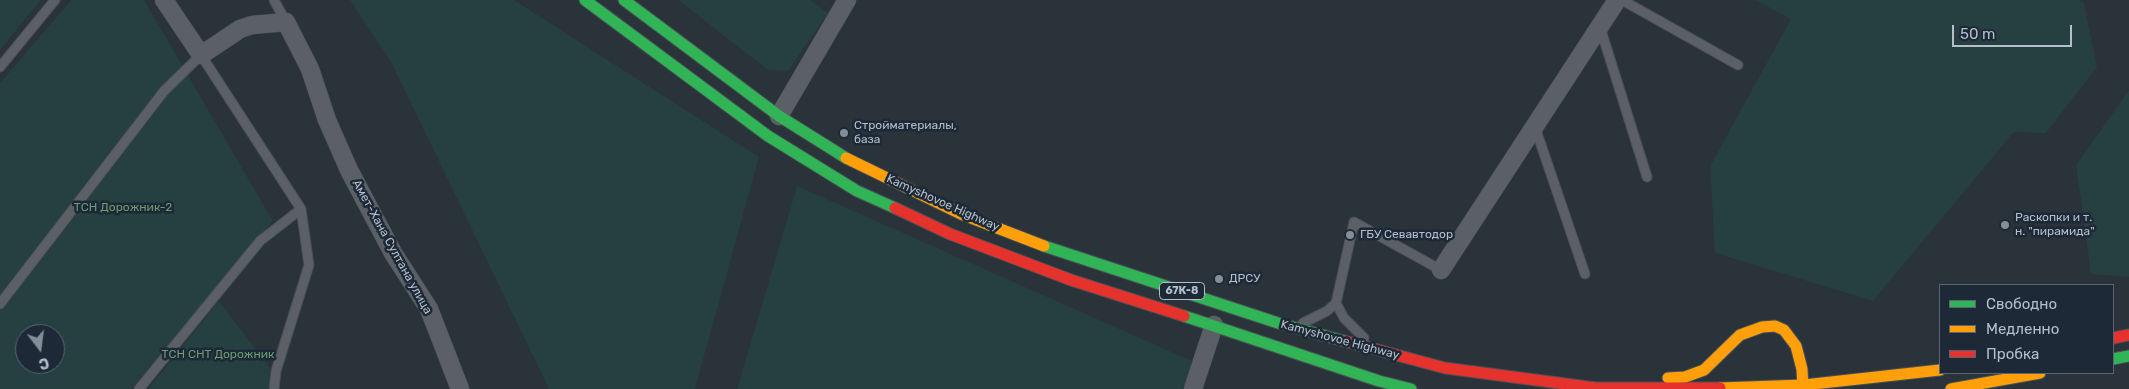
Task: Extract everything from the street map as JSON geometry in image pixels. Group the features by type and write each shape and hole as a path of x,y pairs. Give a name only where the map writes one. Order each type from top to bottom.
{"main road":[{"name":"Kamyshovoe Highway","path":"585,0 768,136 857,191 950,234 1071,280 1214,325 1316,361 1411,389"},
{"name":"Kamyshovoe Highway","path":"624,0 779,116 839,156 961,214 1063,253 1294,327 1445,368 1596,388 1804,387 1939,370"},
{"path":"1596,388 1612,381 1694,375 1712,363 1740,335 1762,327 1775,326 1784,330 1794,342 1802,369 1804,387"},
{"path":"2114,338 2129,335"},
{"path":"2114,359 2129,356"},
{"path":"1951,389 2034,374"}],"street":[{"path":"164,0 200,55 240,30 252,25 286,22"},
{"path":"779,116 847,0"},
{"path":"1441,270 1617,0"},
{"name":"Амет-Хана Султана улица","path":"286,22 310,69 327,120 349,170 393,254 428,309 460,389"},
{"path":"1193,389 1214,325"}],"lane":[{"path":"0,67 55,0"},
{"path":"274,0 286,22"},
{"path":"1622,0 1738,65"},
{"path":"1600,26 1647,177"},
{"path":"0,304 164,91 200,55 301,209 309,265 276,371 274,389"},
{"path":"1535,127 1585,274"},
{"path":"138,389 260,242 301,209"},
{"path":"1294,327 1327,311 1336,303 1354,222 1441,270"},
{"path":"1336,303 1344,318 1377,350"}],"green space":[{"path":"0,0 41,0 0,50"},
{"name":"ТСН Дорожник-2","path":"71,0 144,0 273,221 131,389 0,389 0,83"},
{"path":"350,0 514,0 759,157 695,389 549,389 391,62"},
{"path":"678,0 810,0 828,13 788,71 768,70"},
{"path":"1755,0 2080,0 2084,3 2097,67 2046,133 2014,132 1873,301 1715,253 1710,166 1791,19"},
{"path":"2129,90 2129,277 2091,274 2076,165"},
{"path":"797,186 1192,361 1183,389 737,389"},
{"name":"ТСН СНТ Дорожник","path":"219,301 270,368 269,389 148,389"}],"traffic: fast":[{"path":"585,0 768,136 857,191 895,208"},
{"path":"624,0 779,116 846,158"},
{"path":"1044,246 1278,323 1344,341"},
{"path":"1184,316 1379,381 1411,389"},
{"path":"2114,359 2129,356"}],"traffic: slow":[{"path":"846,158 961,214 1044,246"},
{"path":"1668,378 1685,377 1704,370 1740,335 1762,327 1775,326 1784,330 1796,346 1802,369 1803,389"},
{"path":"1720,388 1804,385 1939,370"},
{"path":"1951,389 2034,374"}],"traffic: jam":[{"path":"895,208 950,234 1071,280 1184,316"},
{"path":"2114,338 2129,335"},
{"path":"1344,341 1445,368 1596,388 1720,388"}],"place":[{"name":"Стройматериалы, база","path":"844,133"},
{"name":"Раскопки и т. н. \"пирамида\"","path":"2005,225"},
{"name":"ГБУ Севавтодор","path":"1350,235"},
{"name":"ДРСУ","path":"1219,279"}]}
